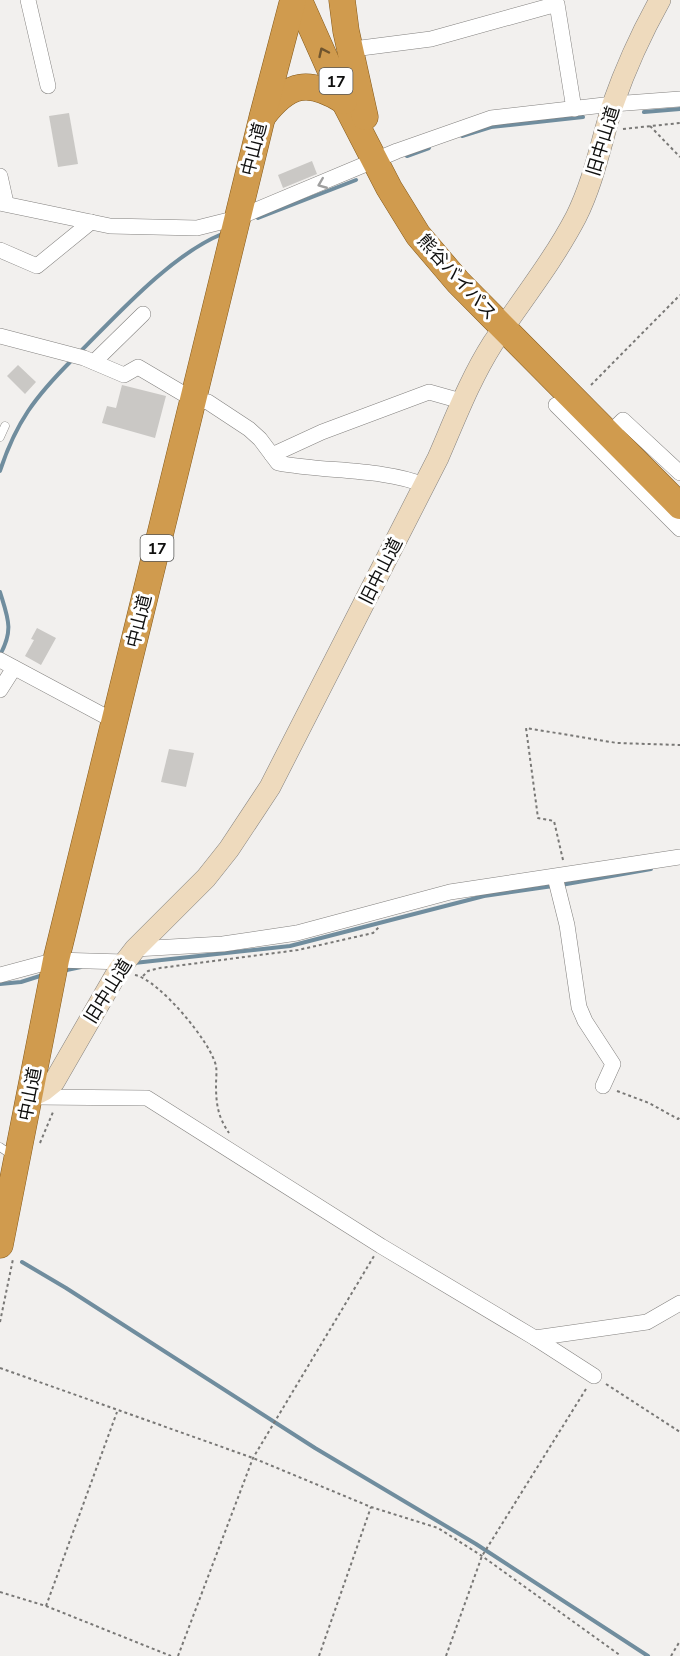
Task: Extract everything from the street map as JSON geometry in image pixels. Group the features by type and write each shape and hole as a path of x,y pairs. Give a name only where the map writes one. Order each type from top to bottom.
{"highway":[{"name":"中山道","path":"0,1245 9,1153 30,1097 56,960 237,218 293,0"},
{"name":"熊谷バイパス","path":"299,0 393,196 418,235 458,282 608,435 652,490 680,506"},
{"path":"342,0 349,47 376,161"},
{"path":"262,118 285,93 305,86 322,88 345,100"}],"main road":[{"name":"旧中山道","path":"30,1097 54,1082 126,961 206,878 229,849 270,787 424,485 461,401 493,343 575,218 597,165 613,104 631,53 660,0"}],"street":[{"path":"28,0 48,87"},
{"path":"349,47 361,48 431,39 557,4 574,109"},
{"path":"0,176 3,203 110,226 198,228 237,218 397,151 491,118 680,99"},
{"path":"0,250 37,266 91,222"},
{"path":"89,360 143,314"},
{"path":"0,336 89,360 124,375 138,367 194,400 208,402 249,429 278,463 399,478 424,485"},
{"path":"272,455 322,432 429,392 461,401"},
{"path":"556,405 652,490 680,529"},
{"path":"608,435 623,420 680,473"},
{"path":"0,690 7,664 114,721"},
{"path":"0,975 56,960 126,961 297,933 450,892 680,857"},
{"path":"560,876 579,1007 585,1021 613,1064 603,1086"},
{"path":"30,1097 147,1098 381,1246 594,1376"},
{"path":"535,1338 648,1322 680,1303"}],"lane":[{"path":"0,437 4,426"}],"path":[{"path":"605,131 680,123"},
{"path":"650,126 680,157"},
{"path":"591,385 680,296"},
{"path":"560,876 554,821 538,818 526,728 617,743 680,746"},
{"path":"126,961 160,990 190,1022 210,1049 216,1067 218,1116 230,1134"},
{"path":"603,1086 649,1103 680,1118"},
{"path":"178,1656 253,1458 381,1246"},
{"path":"0,1368 117,1411 165,1425 253,1458 371,1507 438,1528 483,1556 621,1656"},
{"path":"446,1656 488,1546 594,1376 680,1432"},
{"path":"46,1606 117,1411"},
{"path":"320,1656 371,1507"},
{"path":"0,1592 46,1606 171,1656"},
{"path":"671,1656 680,1641"}],"building":[{"path":"69,113 78,164 58,167 49,116"},
{"path":"312,161 317,174 283,188 278,175"},
{"path":"18,365 36,382 25,394 7,376"},
{"path":"122,385 166,396 155,438 102,423 107,406 116,408"},
{"path":"37,628 56,638 41,665 25,656 34,640 31,639"},
{"path":"169,749 194,753 186,787 161,782"}],"waterway":[{"path":"644,112 680,109"},
{"path":"462,136 491,127 583,117"},
{"path":"407,156 429,148"},
{"path":"258,218 356,180"},
{"path":"79,353 165,271 184,256 222,234"},
{"path":"0,471 13,438 28,411 47,386 72,360"},
{"path":"0,592 8,624 7,638 0,655"},
{"path":"561,885 651,869"},
{"path":"134,963 290,946 484,896 553,886"},
{"path":"62,971 81,967"},
{"path":"0,984 21,982 43,975"},
{"path":"22,1262 315,1448 476,1544 648,1656"}]}
